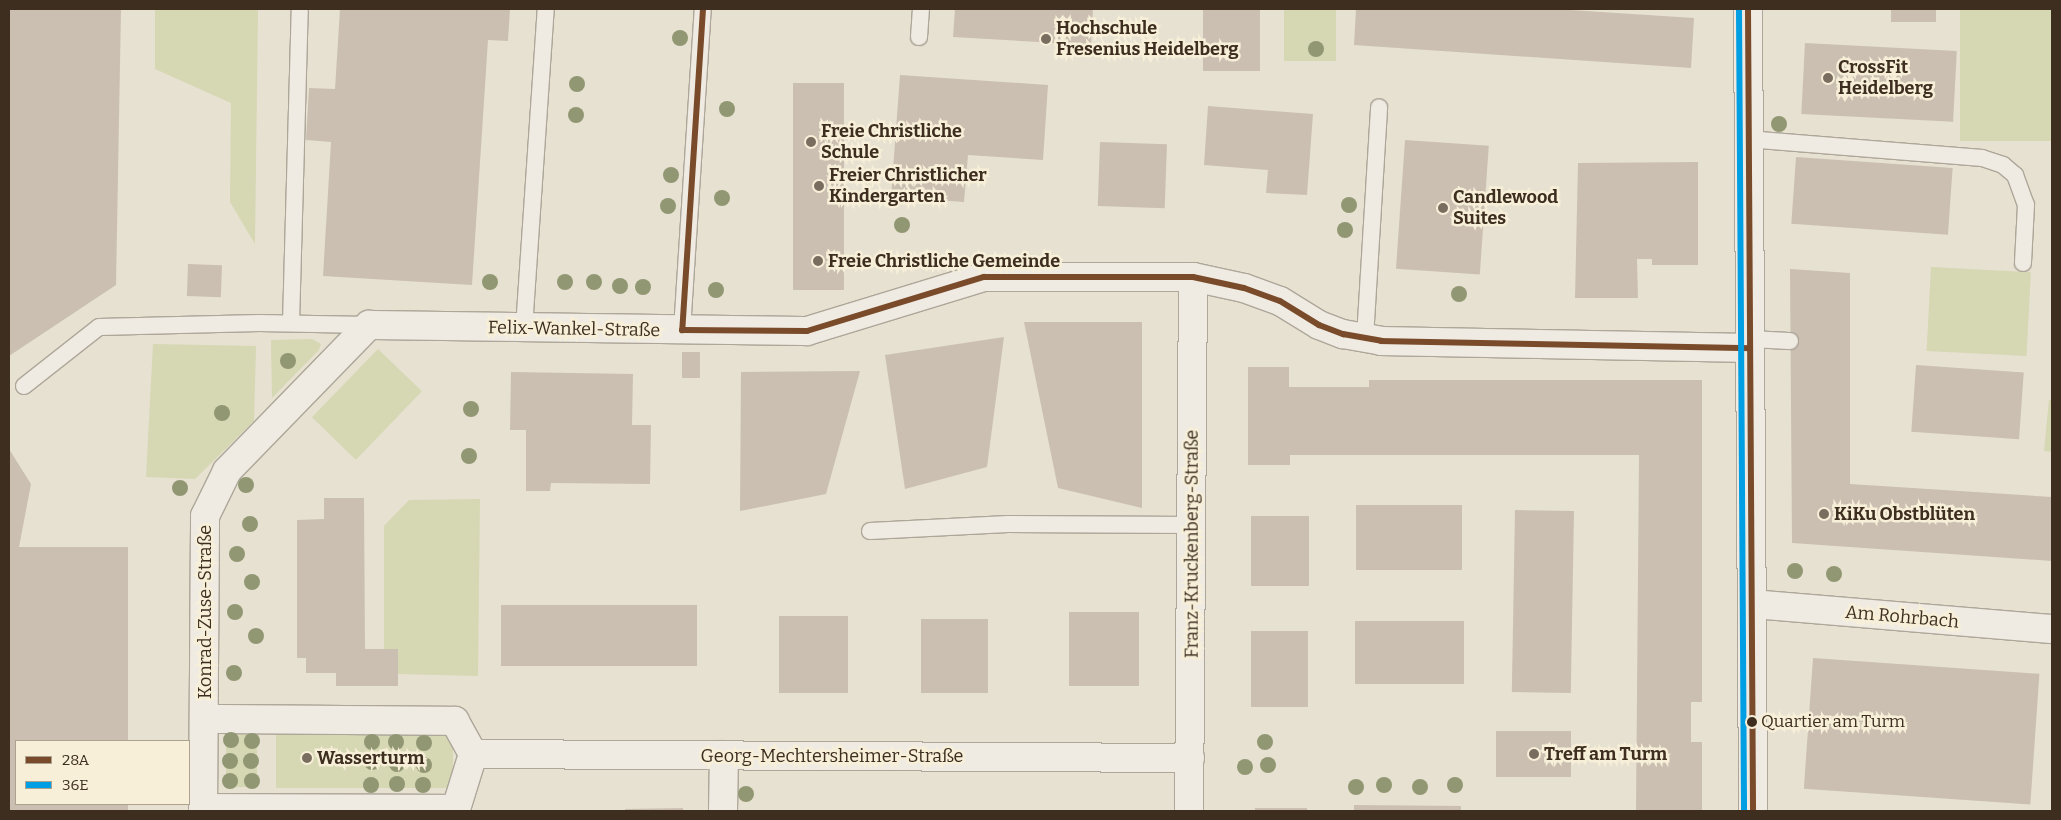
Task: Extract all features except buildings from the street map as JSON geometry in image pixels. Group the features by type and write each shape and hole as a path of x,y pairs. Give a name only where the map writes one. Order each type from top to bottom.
{"street":[{"path":"1748,9 1747,139 1753,604 1753,811"},
{"name":"Felix-Wankel-Straße","path":"369,324 524,328 807,331 984,278 1193,277 1244,288 1280,301 1319,325 1365,338 1750,344"},
{"name":"Franz-Kruckenberg-Straße","path":"1189,811 1193,277"},
{"name":"Konrad-Zuse-Straße","path":"204,810 205,516 228,471 369,324"},
{"name":"Am Rohrbach","path":"1753,604 2052,629"},
{"path":"204,719 456,721 473,754 456,809 204,810"},
{"name":"Georg-Mechtersheimer-Straße","path":"473,754 1190,758"},
{"path":"723,811 724,755"}],"lane":[{"path":"291,323 300,9"},
{"path":"524,328 546,9"},
{"path":"682,330 703,9"},
{"path":"919,37 921,9"},
{"path":"1365,338 1379,107"},
{"path":"1747,139 1982,158 2003,165 2016,175 2026,205 2023,263"},
{"path":"24,386 99,327 291,323 369,324"},
{"path":"1750,344 1790,341"},
{"path":"870,531 1008,524 1192,526"}],"green space":[{"path":"155,9 258,9 255,244 230,202 231,103 155,69"},
{"path":"1284,9 1336,9 1336,61 1284,61"},
{"path":"1960,9 2052,9 2052,141 1960,141"},
{"path":"1931,267 2031,272 2026,356 1927,351"},
{"path":"312,339 321,344 319,350 272,398 271,340"},
{"path":"153,344 256,346 254,421 195,479 146,477"},
{"path":"378,349 422,391 356,460 312,417"},
{"path":"2049,400 2052,400 2052,452 2044,451"},
{"path":"480,499 478,676 398,674 384,649 384,526 409,500"},
{"path":"276,733 453,733 453,788 276,788"},
{"path":"226,734 257,734 257,787 226,787"}],"transit line":[{"name":"28A","path":"703,9 682,330 807,331 984,277 1193,277 1244,288 1280,301 1319,325 1343,334 1381,341 1750,348"},
{"name":"36E","path":"1739,9 1744,811"},
{"name":"28A","path":"1748,9 1753,811"}],"place":[{"name":"Hochschule Fresenius Heidelberg","path":"1046,39"},
{"name":"CrossFit Heidelberg","path":"1828,78"},
{"name":"Freie Christliche Schule","path":"811,142"},
{"name":"Freier Christlicher Kindergarten","path":"819,186"},
{"name":"Candlewood Suites","path":"1443,208"},
{"name":"Freie Christliche Gemeinde","path":"818,261"},
{"name":"KiKu Obstblüten","path":"1824,514"},
{"name":"Quartier am Turm","path":"1752,722"},
{"name":"Treff am Turm","path":"1534,754"},
{"name":"Wasserturm","path":"307,758"}]}
